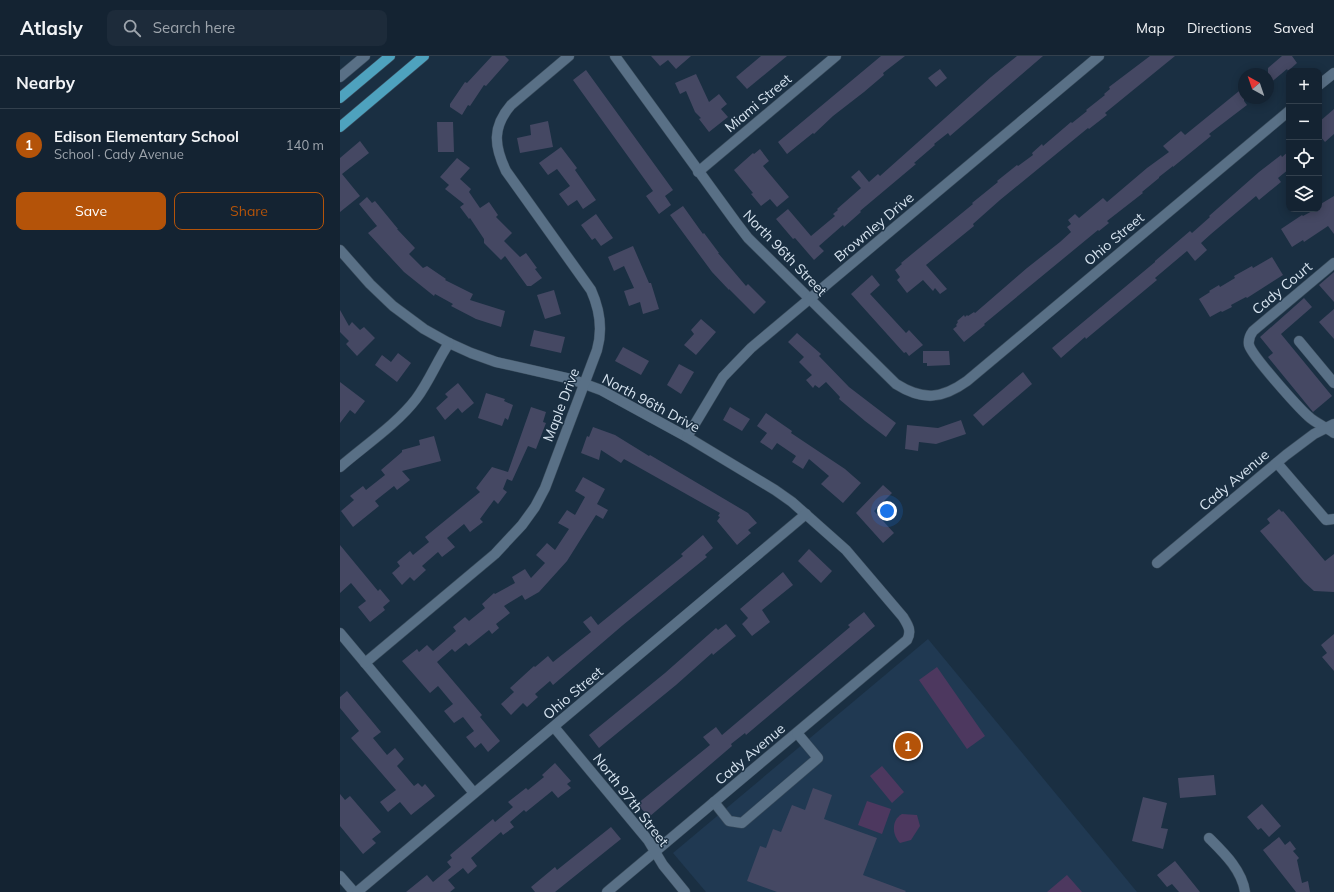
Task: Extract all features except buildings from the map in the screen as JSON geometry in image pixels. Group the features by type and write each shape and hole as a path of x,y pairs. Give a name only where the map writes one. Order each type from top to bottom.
{"main road":[{"path":"340,98 390,56"},
{"path":"340,127 424,56"}],"street":[{"path":"340,77 366,56"},
{"name":"Maple Drive","path":"365,663 495,554 522,525 535,507 545,488 599,343 601,328 599,310 591,290 506,171 499,156 496,142 497,129 511,105 569,56"},
{"name":"North 96th Street","path":"615,56 698,172 748,238 896,384 907,391 922,396 936,396 950,392 957,388"},
{"name":"Miami Street","path":"698,172 836,56"},
{"name":"Brownley Drive","path":"687,437 716,388 731,368 751,348 1099,56"},
{"path":"1322,83 1334,73"},
{"name":"Ohio Street","path":"957,388 1286,114"},
{"name":"North 96th Drive","path":"340,251 392,306 424,329 449,343 496,362 571,379 617,398 687,437 775,490 792,502 846,550 903,617 908,626 910,633 909,637"},
{"name":"Cady Court","path":"1332,428 1308,416 1269,373 1250,348 1248,343 1253,331 1334,263"},
{"path":"1299,341 1334,383"},
{"path":"340,467 410,406 422,390 449,343"},
{"name":"Cady Avenue","path":"1157,564 1277,463 1314,434 1332,428"},
{"path":"1277,463 1326,520 1334,519"},
{"name":"Ohio Street","path":"355,892 554,727 806,514"},
{"path":"340,633 474,793"},
{"name":"Cady Avenue","path":"608,892 909,637"},
{"name":"North 97th Street","path":"554,727 648,840 663,865 685,892"},
{"path":"714,802 730,821 742,823 818,758 797,733"},
{"path":"1209,838 1223,852 1237,870 1243,882 1245,892"},
{"path":"340,876 355,892"}],"shaded area":[{"path":"928,639 1137,892 706,892 673,853"},
{"path":"937,667 985,736 967,749 919,680"},
{"path":"882,766 904,792 892,803 870,776"},
{"path":"867,801 891,809 882,834 858,825"},
{"path":"902,814 917,815 920,826 911,840 900,843 895,836 894,824 898,817"},
{"path":"1067,875 1082,892 1047,892"}],"place":[{"name":"Edison Elementary School","path":"908,746"}]}
